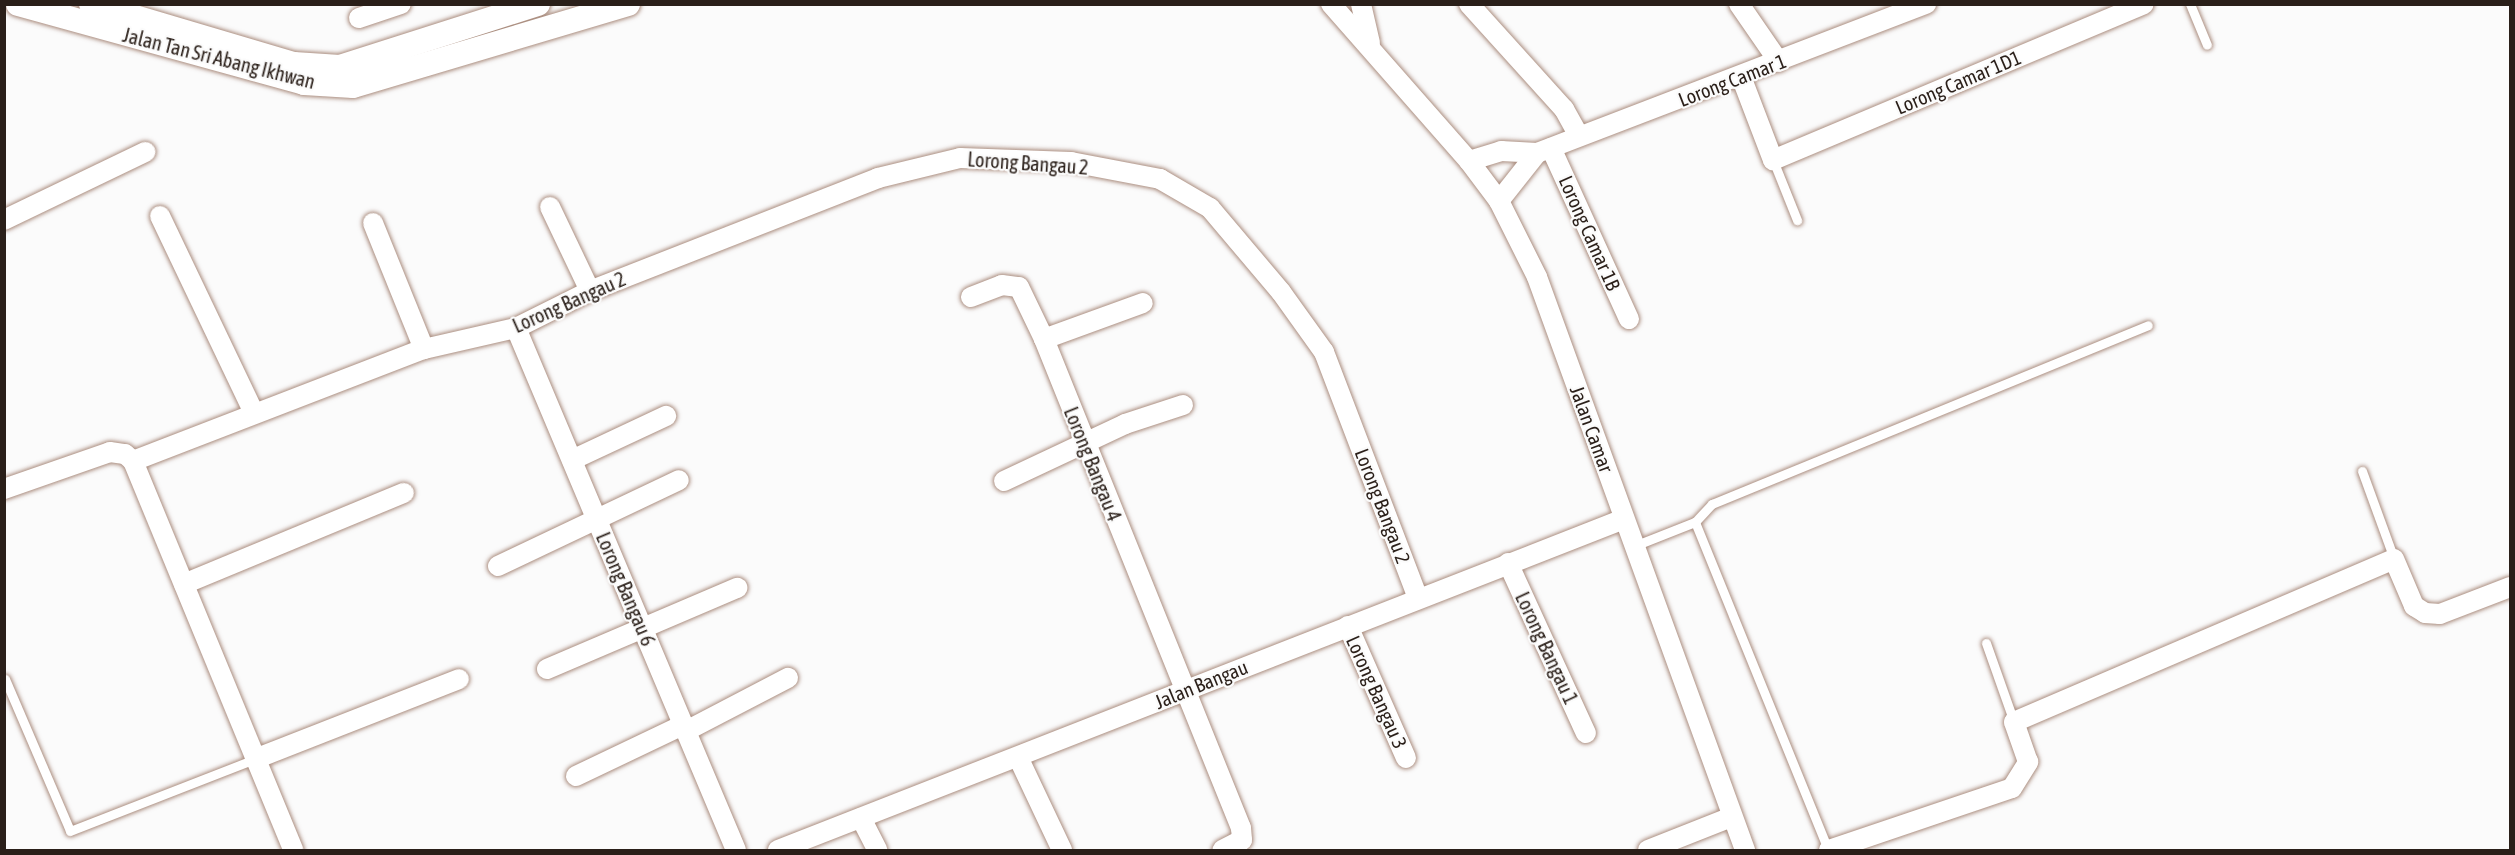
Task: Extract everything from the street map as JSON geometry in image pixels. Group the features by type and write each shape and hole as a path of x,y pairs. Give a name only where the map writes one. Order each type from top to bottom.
{"street":[{"name":"Jalan Tan Sri Abang Ikhwan","path":"18,4 304,83 353,86 628,4"},
{"name":"Jalan Tan Sri Abang Ikhwan","path":"91,4 294,64 340,67 538,4"},
{"path":"359,18 401,4"},
{"name":"Jalan Camar","path":"1331,4 1370,44 1469,161 1499,201 1537,277 1729,818 1745,850"},
{"name":"Jalan Camar","path":"1361,4 1370,44"},
{"path":"1470,4 1564,110 1579,136"},
{"path":"1739,4 1779,62"},
{"name":"Lorong Camar 1","path":"1469,161 1501,151 1544,150 1742,79 1926,4"},
{"name":"Lorong Camar 1D1","path":"1773,160 2144,4"},
{"path":"1742,79 1773,160"},
{"name":"Lorong Camar 1","path":"1499,201 1544,150"},
{"name":"Lorong Camar 1B","path":"1544,150 1629,319"},
{"path":"4,220 145,152"},
{"name":"Lorong Bangau 2","path":"133,461 424,349 516,328 590,291 878,178 960,158 1071,162 1160,179 1210,208 1324,352 1418,598"},
{"path":"550,207 590,291"},
{"path":"160,216 254,413"},
{"path":"374,223 424,349"},
{"name":"Lorong Bangau 4","path":"971,297 1002,285 1019,287 1044,339 1083,444 1241,828 1242,840 1222,850"},
{"path":"1044,339 1143,303"},
{"name":"Lorong Bangau 6","path":"516,328 736,850"},
{"path":"1004,481 1083,444 1183,405"},
{"path":"572,459 666,416"},
{"path":"4,489 110,452 125,454 133,461 293,850"},
{"path":"498,566 679,480"},
{"path":"184,584 404,493"},
{"name":"Jalan Bangau","path":"778,850 1624,519"},
{"path":"1828,850 2012,788 2028,762 2014,722 2394,560 2414,606 2426,613 2440,614 2511,587"},
{"name":"Lorong Bangau 1","path":"1508,563 1586,733"},
{"path":"547,669 737,588"},
{"name":"Lorong Bangau 3","path":"1348,626 1406,758"},
{"path":"576,777 788,678"},
{"path":"255,759 459,680"},
{"path":"1018,757 1062,850"},
{"path":"861,818 877,850"},
{"path":"1648,850 1729,818"}],"lane":[{"path":"2190,4 2206,45"},
{"path":"1773,160 1797,220"},
{"path":"1634,546 1695,522 1712,504 2148,326"},
{"path":"2362,471 2394,560"},
{"path":"1695,522 1828,850"},
{"path":"1986,643 2014,722"},
{"path":"5,679 70,831 255,759"}]}
